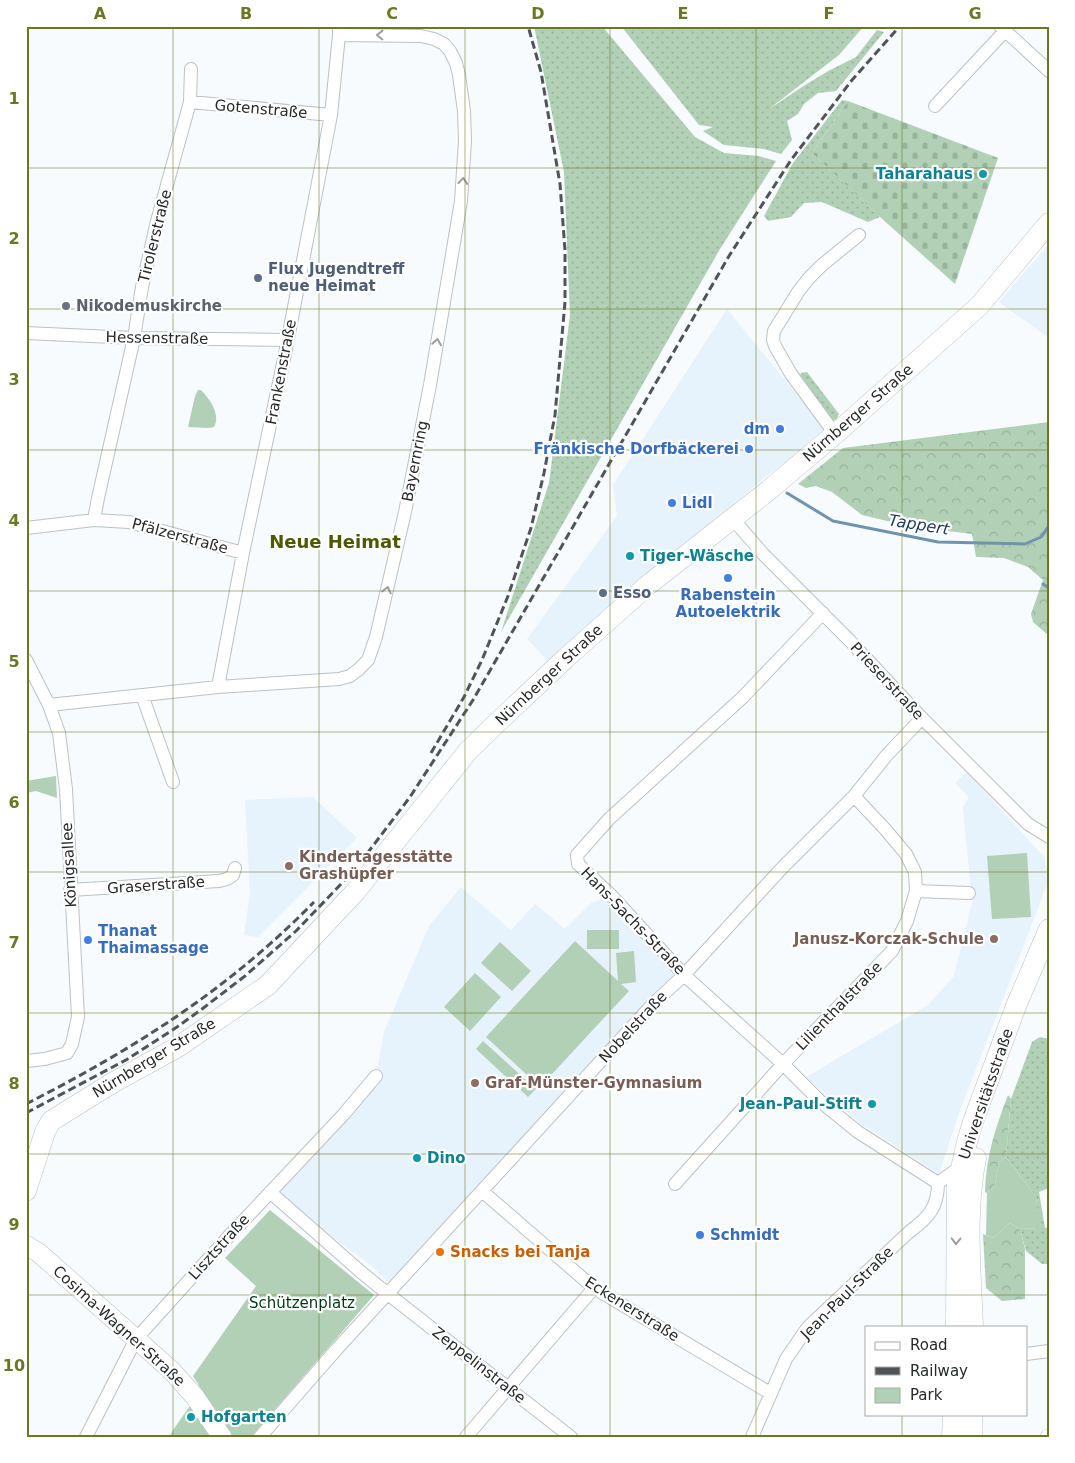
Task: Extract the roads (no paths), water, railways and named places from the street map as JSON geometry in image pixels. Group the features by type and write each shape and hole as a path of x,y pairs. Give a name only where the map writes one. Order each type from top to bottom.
{"main road":[{"name":"Nürnberger Straße","path":"26,1192 45,1132 51,1121 114,1082 178,1047 268,985 356,892 468,751 566,658 648,586 769,490 979,306 1049,222"},
{"name":"Universitätsstraße","path":"956,1326 957,1186 974,1119 1016,1006 1049,929"},
{"name":"Universitätsstraße","path":"972,1326 970,1202 974,1167 986,1121 1049,962"},
{"name":"Cosima-Wagner-Straße","path":"26,1246 39,1254 171,1370 195,1397 222,1437"},
{"path":"952,1437 953,1416"},
{"path":"972,1416 972,1437"}],"street":[{"path":"935,106 1003,29 1049,71"},
{"name":"Frankenstraße","path":"218,687 331,115 339,30"},
{"name":"Bayernring","path":"49,705 218,687 326,681 350,676 368,660 376,637 407,505 430,385 461,201 465,150 464,111 456,63 444,44 421,36 339,30"},
{"name":"Tirolerstraße","path":"94,520 134,338 142,287 190,102 191,69"},
{"name":"Gotenstraße","path":"190,102 331,115"},
{"path":"835,434 791,374 775,346 773,340 774,331 809,278 859,235"},
{"name":"Hessenstraße","path":"26,333 134,338 287,340"},
{"name":"Prieserstraße","path":"732,518 764,554 823,613 922,718 1028,824 1049,837"},
{"name":"Pfälzerstraße","path":"26,528 94,520 129,522 243,553"},
{"name":"Hans-Sachs-Straße","path":"823,613 743,697 609,819 577,855 578,864 610,895 684,975 783,1064 821,1102 858,1132 938,1183"},
{"name":"Königsallee","path":"26,660 49,705 59,733 64,766 78,1017 72,1044 67,1053 45,1059 26,1061"},
{"path":"142,695 172,782"},
{"name":"Nobelstraße","path":"388,1294 653,1004 684,975 788,862 854,796 886,756 922,718"},
{"name":"Lilienthalstraße","path":"675,1184 783,1064 892,951 907,921 916,891 915,872 906,854 886,829 854,796"},
{"name":"Graserstraße","path":"70,890 219,881 233,875 235,868"},
{"path":"916,891 969,893"},
{"name":"Lisztstraße","path":"86,1437 136,1339 343,1115 376,1076"},
{"path":"938,1183 962,1166"},
{"name":"Jean-Paul-Straße","path":"752,1437 786,1358 808,1327 909,1232 925,1220 935,1202 938,1193 938,1183"},
{"name":"Eckenerstraße","path":"482,1191 594,1288 770,1393"},
{"path":"260,1437 388,1294 270,1192"},
{"path":"466,1437 594,1288"},
{"name":"Zeppelinstraße","path":"388,1294 571,1437"},
{"path":"1028,1354 1049,1351"}],"waterway":[{"name":"Tappert","path":"787,493 833,521 938,542 1025,544 1041,537 1049,526"},
{"path":"1043,584 1049,588"}],"railway":[{"path":"431,753 464,697 482,660 508,596 531,528 555,415 565,302 565,250 560,184 541,72 528,26"},
{"path":"26,1113 126,1060 202,1009 245,976 296,931 366,855 410,797 473,700 729,256 791,160 852,80 900,26"},
{"path":"26,1104 105,1061 179,1015 248,963 314,902"}],"place":[{"name":"Taharahaus","path":"983,174"},
{"name":"Flux Jugendtreff neue Heimat","path":"258,278"},
{"name":"Nikodemuskirche","path":"66,306"},
{"name":"dm","path":"780,429"},
{"name":"Fränkische Dorfbäckerei","path":"749,449"},
{"name":"Lidl","path":"672,503"},
{"name":"Tiger-Wäsche","path":"630,556"},
{"name":"Rabenstein Autoelektrik","path":"728,578"},
{"name":"Esso","path":"603,593"},
{"name":"Kindertagesstätte Grashüpfer","path":"289,866"},
{"name":"Janusz-Korczak-Schule","path":"994,939"},
{"name":"Thanat Thaimassage","path":"88,940"},
{"name":"Graf-Münster-Gymnasium","path":"475,1083"},
{"name":"Jean-Paul-Stift","path":"872,1104"},
{"name":"Dino","path":"417,1158"},
{"name":"Schmidt","path":"700,1235"},
{"name":"Snacks bei Tanja","path":"440,1252"},
{"name":"Hofgarten","path":"191,1417"}],"district":[{"name":"Neue Heimat","path":"335,542"}],"park label":[{"name":"Schützenplatz","path":"302,1303"}]}
